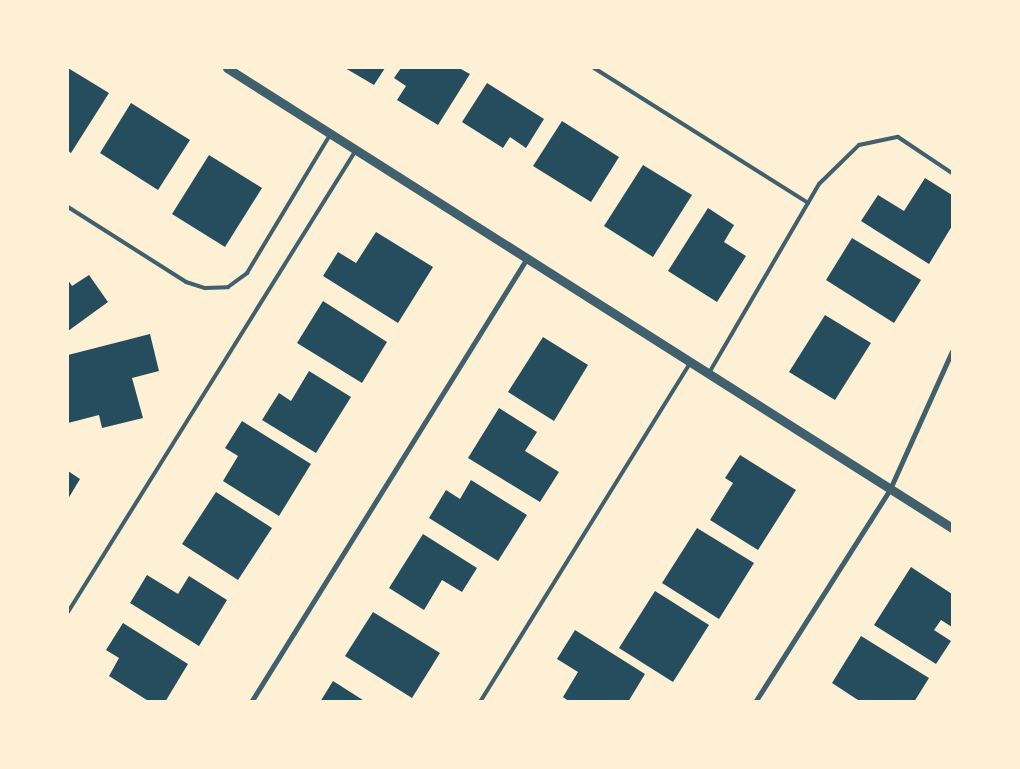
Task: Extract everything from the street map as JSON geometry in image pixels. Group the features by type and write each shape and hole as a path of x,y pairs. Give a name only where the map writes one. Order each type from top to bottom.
{"street":[{"path":"227,68 952,528"},
{"path":"251,702 527,258"},
{"path":"755,702 890,489 952,351"}],"lane":[{"path":"594,68 808,203"},
{"path":"68,207 186,282 205,288 228,287 247,273 331,134"},
{"path":"708,374 819,184 859,145 898,137 952,172"},
{"path":"68,612 356,150"},
{"path":"480,702 691,362"}],"building":[{"path":"68,68 109,93 71,153 68,151"},
{"path":"345,68 385,68 374,85"},
{"path":"401,68 459,68 470,74 438,125 397,100 406,86 394,78"},
{"path":"487,83 544,119 526,148 510,137 503,148 462,122"},
{"path":"131,103 190,140 158,190 100,153"},
{"path":"562,121 619,157 591,202 533,166"},
{"path":"209,155 262,188 225,247 172,214"},
{"path":"643,165 692,195 653,257 604,226"},
{"path":"925,178 952,195 952,226 929,264 861,221 878,195 904,211"},
{"path":"708,208 734,225 724,242 746,256 717,302 668,271"},
{"path":"376,232 433,267 398,323 323,276 338,252 356,263"},
{"path":"852,238 921,280 894,323 826,280"},
{"path":"89,275 108,302 68,331 68,280 72,286"},
{"path":"323,301 387,342 362,383 297,343"},
{"path":"825,315 871,343 835,400 789,372"},
{"path":"150,334 159,371 132,378 143,418 102,428 99,415 68,423 68,355"},
{"path":"543,337 588,365 554,421 508,392"},
{"path":"309,371 351,397 316,453 262,420 279,393 291,401"},
{"path":"499,408 537,432 525,451 559,472 540,502 468,458"},
{"path":"242,421 311,464 279,516 223,481 238,456 225,448"},
{"path":"740,455 796,490 758,550 710,520 733,483 725,478"},
{"path":"68,471 80,479 68,499"},
{"path":"471,480 527,515 498,561 429,518 446,490 460,499"},
{"path":"216,492 272,528 238,580 182,544"},
{"path":"697,528 754,563 719,619 662,583"},
{"path":"423,534 477,568 462,592 442,580 424,610 389,588"},
{"path":"911,567 952,594 952,627 941,620 934,630 951,641 936,664 874,625"},
{"path":"147,575 178,594 189,576 227,600 199,646 130,603"},
{"path":"655,591 709,625 673,682 619,648"},
{"path":"373,612 440,653 412,698 345,656"},
{"path":"123,623 188,664 165,702 150,702 109,676 119,658 106,650"},
{"path":"575,630 645,674 628,702 570,702 563,697 578,672 557,659"},
{"path":"861,636 929,678 914,702 861,702 832,683"},
{"path":"333,681 366,702 320,702"}]}
